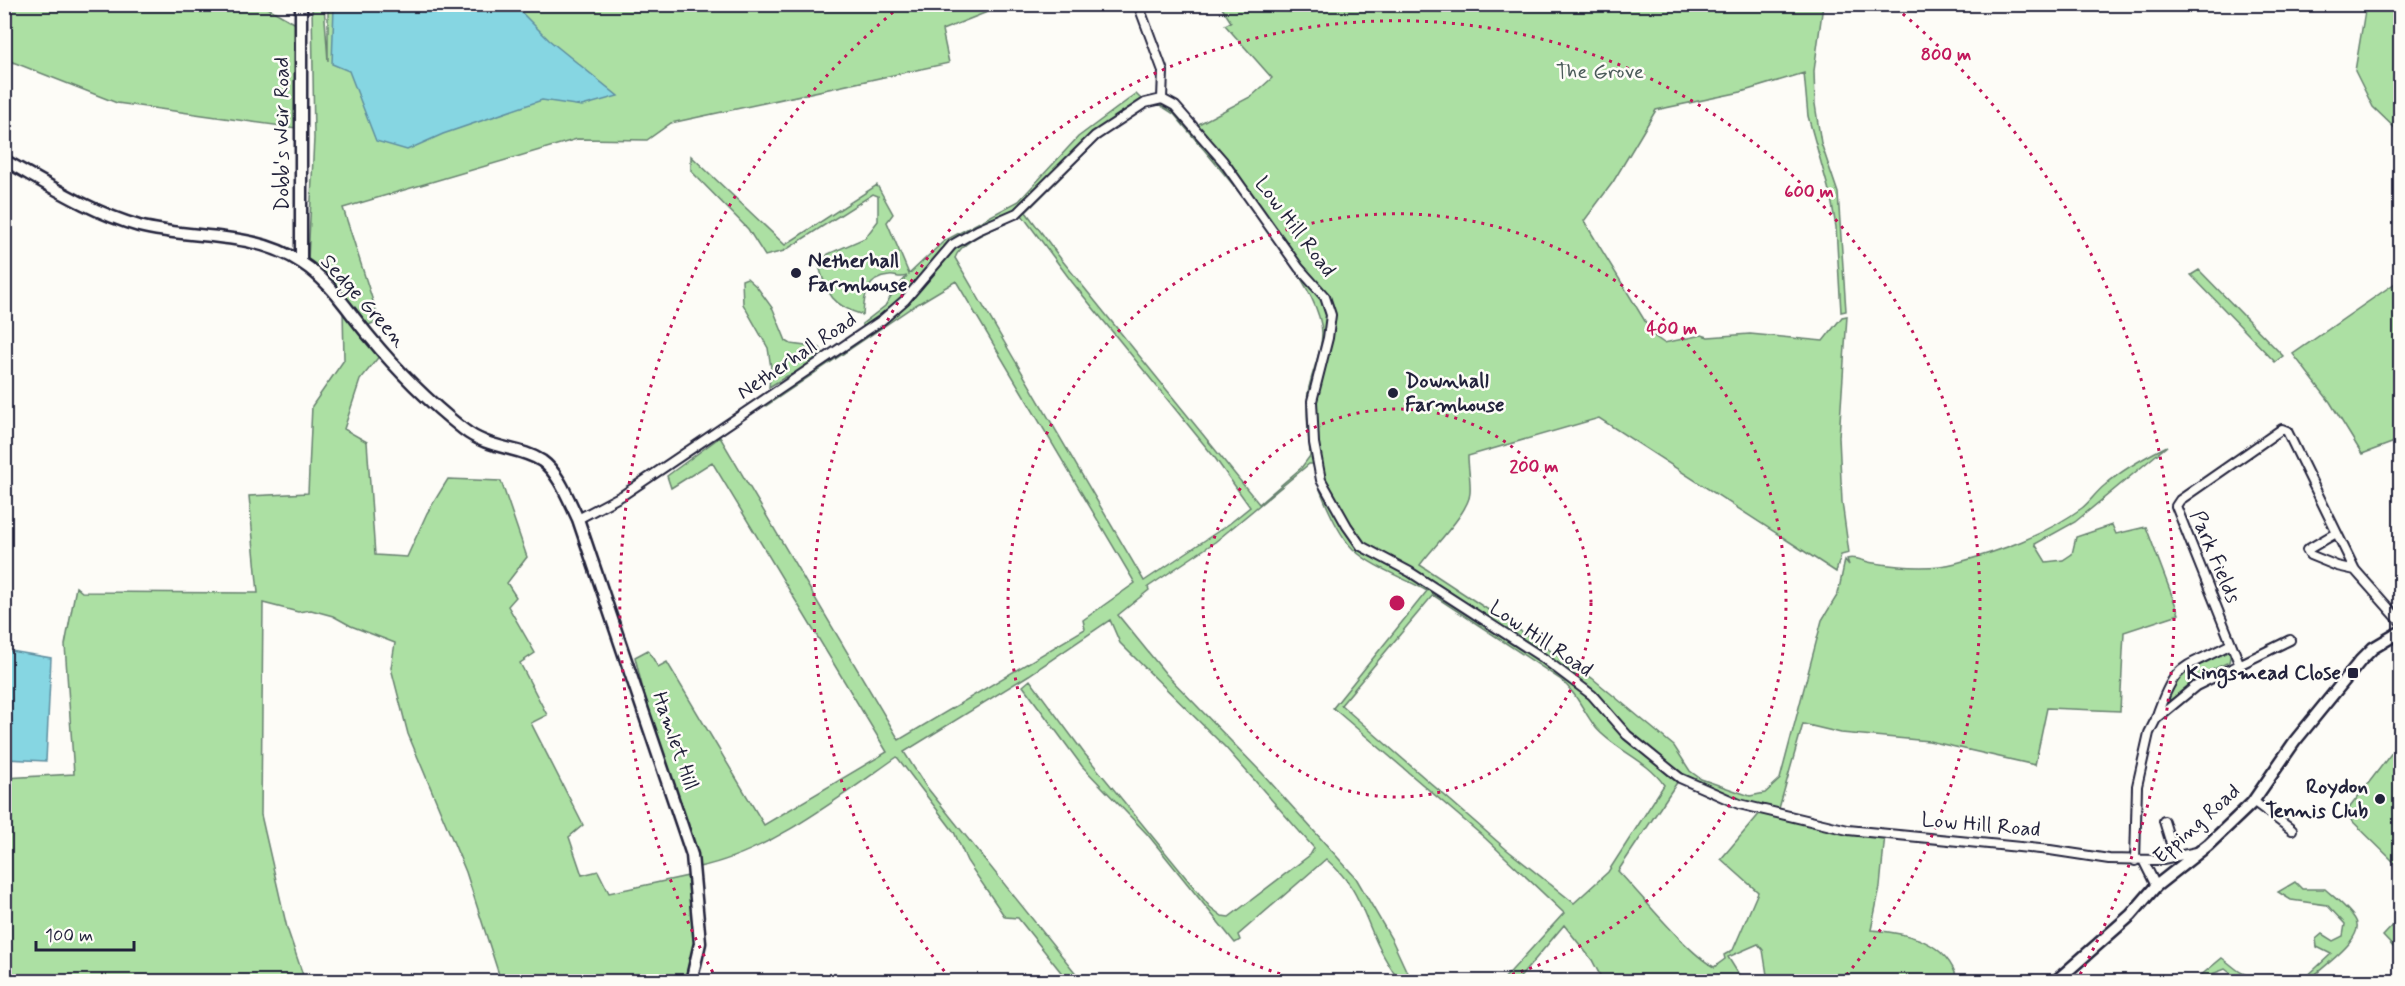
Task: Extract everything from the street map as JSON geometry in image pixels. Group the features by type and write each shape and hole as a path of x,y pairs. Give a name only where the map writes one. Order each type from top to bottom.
{"street":[{"name":"Dobb's Weir Road","path":"301,4 301,262"},
{"path":"1138,4 1163,71 1162,99"},
{"name":"Netherhall Road","path":"578,519 623,495 882,320 905,300 952,246 978,230 1017,213 1095,136 1145,103 1162,99"},
{"name":"Low Hill Road","path":"1162,99 1175,106 1223,161 1299,267 1325,297 1331,315 1328,338 1312,401 1314,443 1322,480 1347,526 1362,546 1410,572 1543,658 1592,695 1627,735 1680,778 1722,799 1848,830 2139,861 2197,852"},
{"name":"Sedge Green","path":"4,160 73,201 138,225 166,231 253,240 301,262 344,302 387,358 462,429 478,440 543,462 553,473 578,519"},
{"name":"Park Fields","path":"2239,663 2176,506 2180,500 2282,429 2287,431 2336,533"},
{"name":"Hamlet Hill","path":"578,519 692,855 700,943 692,981"},
{"path":"2355,570 2337,567 2310,555 2307,550 2336,533 2355,570 2400,621"},
{"name":"Epping Road","path":"2055,981 2131,915 2156,886 2235,821 2253,801 2295,741 2361,660 2373,648 2400,632"},
{"path":"2156,719 2196,686 2290,640"},
{"path":"2156,886 2139,861 2137,786 2149,733 2171,679 2182,667 2231,644"},
{"path":"2163,697 2175,705"},
{"path":"2253,801 2292,830"},
{"path":"2164,821 2175,857"}],"green space":[{"path":"4,5 263,5 296,24 296,128 117,103 5,59"},
{"path":"312,5 324,5 328,61 328,5 1005,5 942,30 949,63 671,123 647,140 577,139 343,208 379,320 367,326 342,292 308,260 314,138"},
{"name":"The Grove","path":"1220,5 1823,5 1814,71 1815,104 1821,143 1838,193 1846,311 1841,312 1836,227 1831,198 1808,116 1804,73 1741,92 1656,110 1613,182 1584,221 1654,336 1664,343 1702,335 1708,337 1750,334 1823,341 1842,317 1847,316 1839,437 1842,502 1849,553 1841,555 1836,572 1599,418 1468,456 1470,493 1468,501 1464,510 1420,565 1592,678 1674,746 1690,771 1701,779 1750,796 1765,793 1780,779 1822,620 1838,594 1845,560 1849,565 1847,559 1854,558 1894,566 1936,567 2005,548 2037,535 2067,518 2085,506 2119,474 2167,446 2075,522 2035,544 2046,562 2063,560 2072,554 2076,537 2112,525 2116,534 2146,527 2179,614 2124,632 2120,711 2047,708 2035,765 1929,741 1841,733 1803,724 1778,812 1678,781 1618,871 1678,937 1714,967 1725,959 1724,955 1733,950 1758,892 1721,859 1761,812 1885,834 1880,887 1871,930 1912,937 1935,948 1953,967 1958,981 1768,981 1763,950 1758,944 1728,957 1743,981 1603,981 1592,960 1564,925 1517,981 1502,981 1564,913 1485,838 1333,708 1427,591 1379,567 1353,549 1340,532 1328,509 1313,464 1309,464 1215,542 1148,587 1149,590 1118,615 1166,674 1262,773 1356,878 1392,940 1411,981 1399,981 1380,950 1353,889 1326,859 1238,935 1240,940 1235,943 1148,835 1082,766 1023,686 1030,680 1084,753 1210,907 1222,916 1229,917 1310,855 1314,848 1226,748 1120,643 1110,620 1029,675 904,752 925,785 1082,981 1068,981 1018,918 1005,917 967,861 954,832 897,757 827,806 777,837 725,860 699,867 641,684 635,657 648,650 658,667 667,662 764,825 887,752 712,462 671,488 667,476 720,437 899,740 1085,629 1083,620 1135,583 956,281 911,308 766,406 762,397 797,373 769,387 771,368 768,348 743,304 742,280 747,278 757,287 773,309 786,341 791,344 820,348 824,356 865,328 862,324 885,306 907,276 881,277 875,280 868,289 863,315 845,308 829,292 819,266 828,254 865,238 878,221 878,196 873,194 784,251 765,256 748,229 691,171 691,156 785,245 877,185 893,214 887,222 909,274 944,241 1019,201 1078,137 1136,94 1145,103 1162,99 1175,107 1191,128 1252,96 1272,78 1225,25 1231,22","holes":["1160,105 1174,114 1261,220 1304,283 1317,310 1322,333 1307,400 1310,456 1301,468 1259,504 1061,259 1026,212 1097,141 1146,106","1022,215 1072,282 1215,458 1250,507 1229,524 1144,581 955,258 959,251 975,238","1433,595 1560,679 1576,697 1596,728 1612,743 1649,769 1664,785 1608,872 1574,903 1506,849 1341,705"]},
{"path":"2366,5 2400,5 2400,133 2373,107 2355,71"},
{"path":"2199,270 2283,356 2275,362 2191,275"},
{"path":"2400,276 2400,440 2362,454 2330,402 2293,354 2398,281"},
{"path":"343,310 381,354 360,380 344,429 367,442 375,555 407,557 427,513 448,479 501,481 527,557 507,583 516,597 508,606 535,653 520,663 547,715 531,723 583,825 569,837 582,875 598,871 609,893 688,876 694,947 684,981 501,981 466,872 408,734 391,668 395,643 351,626 333,616 311,610 298,612 263,603 261,815 287,928 305,981 5,982 5,778 74,774 65,645 76,587 82,592 258,593 249,496 308,493 312,406 344,360"},
{"path":"2226,650 2231,653 2229,662 2199,676 2173,701 2166,697 2176,672"},
{"path":"2400,742 2400,868 2348,817 2347,811"},
{"path":"2295,882 2302,889 2325,889 2349,911 2357,927 2349,944 2308,981 2302,981 2331,954 2317,947 2316,939 2322,934 2333,941 2343,936 2345,924 2327,905 2291,900 2278,892"},
{"path":"2400,918 2400,954 2383,936"},
{"path":"2222,958 2248,975 2280,975 2289,981 2263,979 2241,981 2225,969 2194,981"}],"water":[{"path":"360,4 514,5 549,40 618,96 582,106 542,100 443,134 407,150 376,141 349,71 332,64 334,7"},
{"path":"5,650 51,658 46,761 5,759"}],"place":[{"name":"Netherhall Farmhouse","path":"796,273"},
{"name":"Downhall Farmhouse","path":"1393,393"},
{"name":"Kingsmead Close","path":"2353,673"},
{"name":"Roydon Tennis Club","path":"2380,799"}]}
